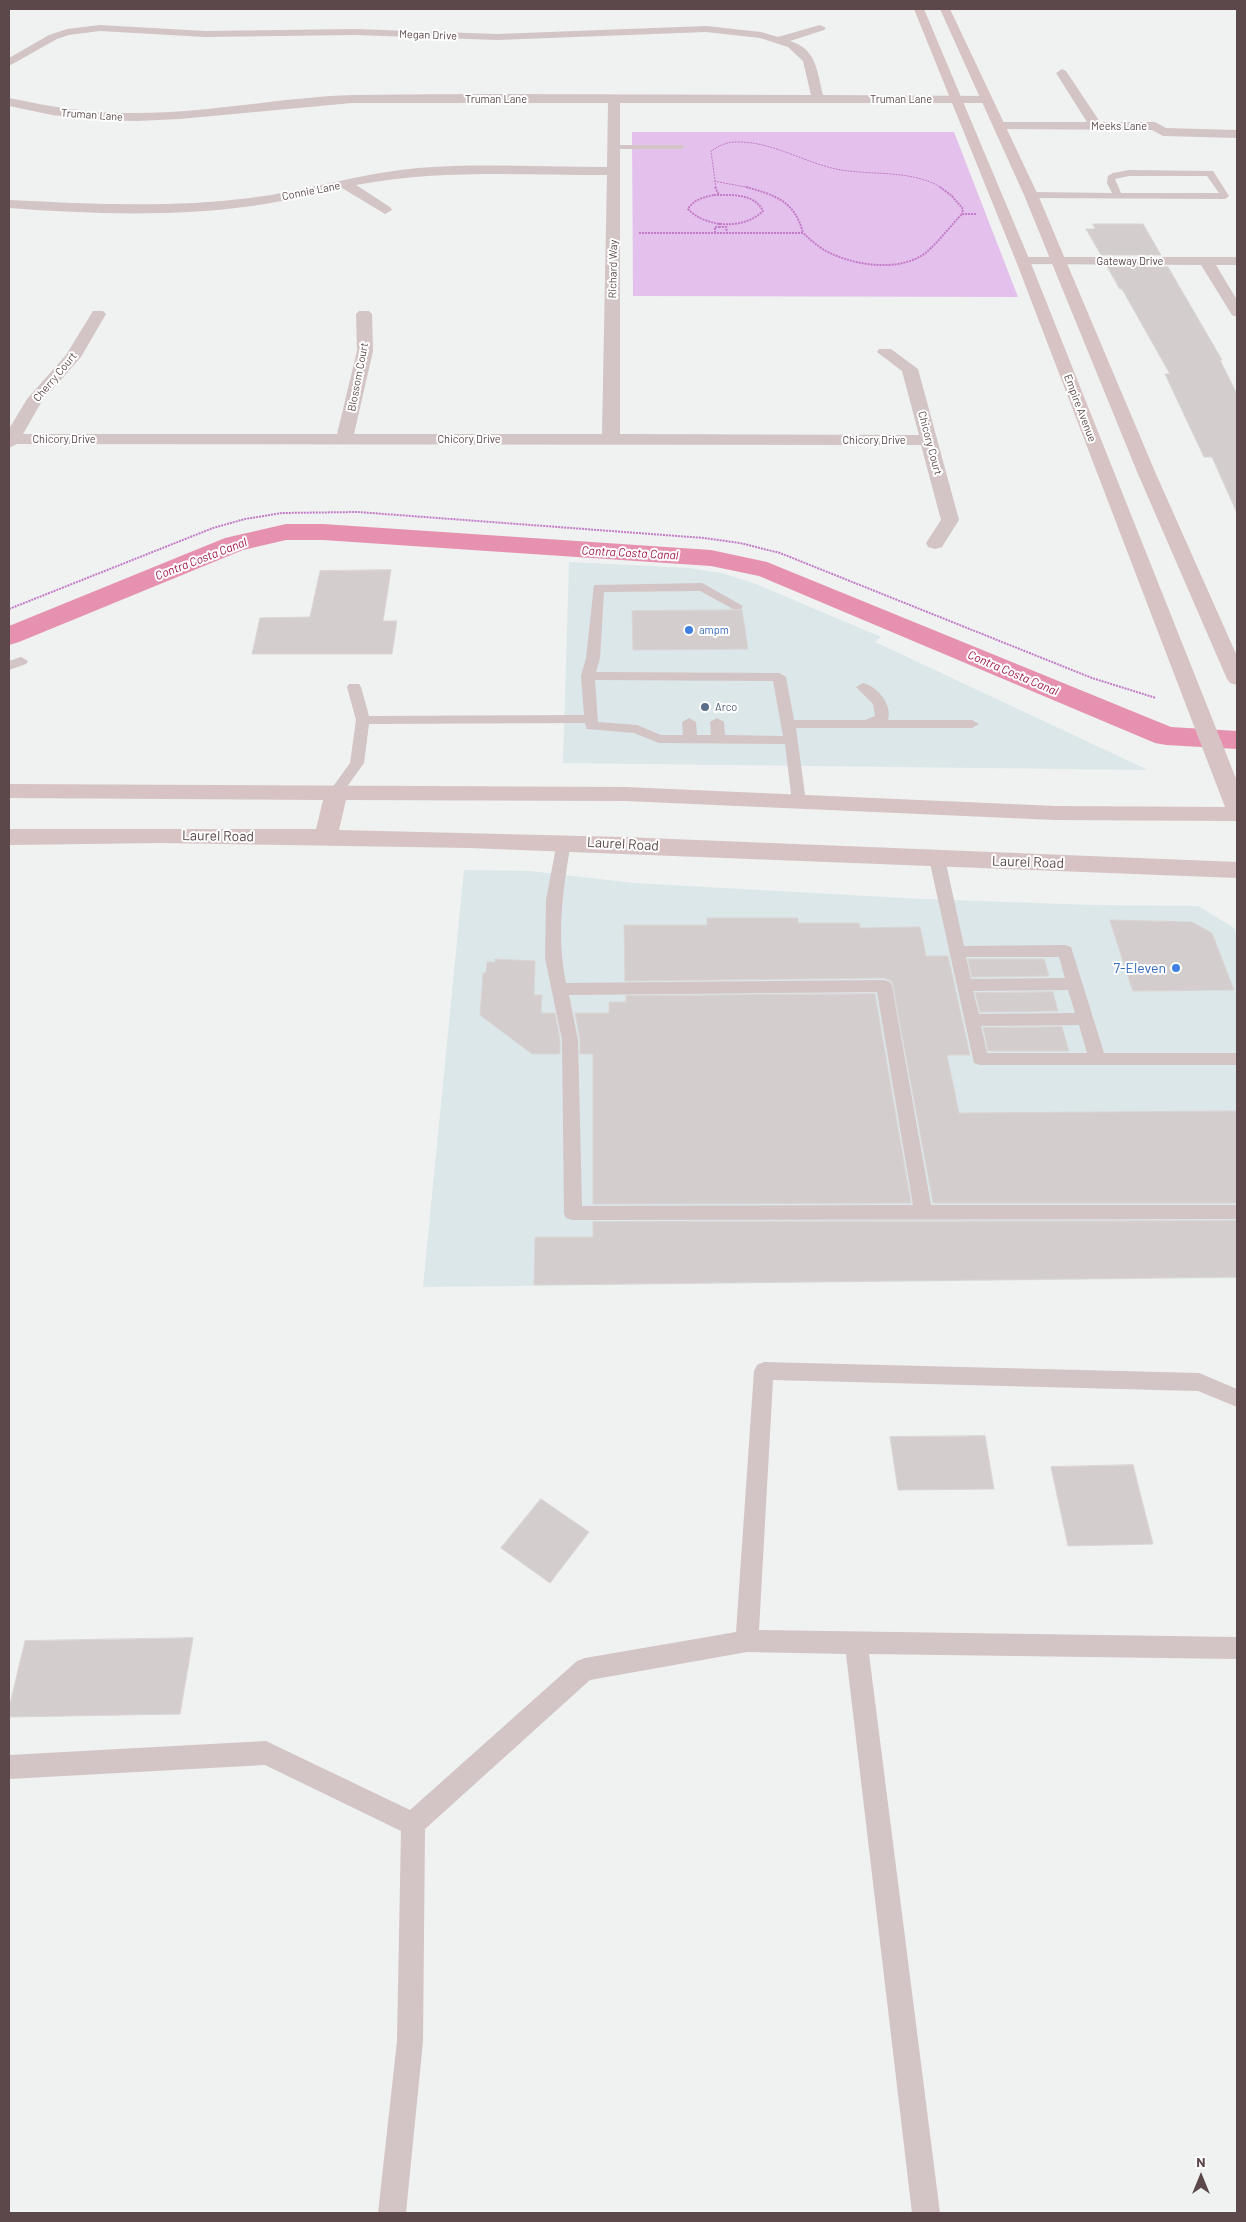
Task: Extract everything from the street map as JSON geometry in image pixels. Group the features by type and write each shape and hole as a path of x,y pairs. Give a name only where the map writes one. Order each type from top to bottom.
{"main road":[{"name":"Empire Avenue","path":"919,9 1023,261 1237,809"},
{"path":"945,9 1031,196 1147,474 1237,679"},
{"path":"9,791 625,794 1055,813 1237,814"},
{"path":"326,838 336,792"},
{"name":"Laurel Road","path":"9,836 114,835 564,842 1237,870"}],"street":[{"name":"Megan Drive","path":"9,63 53,37 75,31 100,28 205,34 355,32 497,37 706,29 730,31 780,40 802,52 809,60 818,99"},
{"path":"780,40 820,28"},
{"path":"1062,73 1096,126"},
{"name":"Truman Lane","path":"9,102 67,114 148,118 184,116 282,104 352,99 986,99"},
{"name":"Richard Way","path":"611,439 614,99"},
{"name":"Meeks Lane","path":"998,126 1155,126 1163,132 1237,134"},
{"name":"Connie Lane","path":"9,204 82,209 172,209 260,200 390,175 427,172 614,171"},
{"path":"346,184 385,210"},
{"name":"Gateway Drive","path":"1023,261 1237,261"},
{"path":"1206,261 1237,312"},
{"name":"Cherry Court","path":"9,441 34,399 73,357 98,314"},
{"name":"Blossom Court","path":"344,439 366,351 364,314"},
{"name":"Chicory Court","path":"885,352 910,368 950,520 935,543"},
{"name":"Chicory Drive","path":"9,441 344,439 929,440"}],"lane":[{"path":"614,147 681,147"},
{"path":"1031,196 1118,196 1225,196 1210,173 1129,173 1116,175 1111,178 1111,183 1118,196"},
{"path":"738,606 702,586 598,588 593,658 588,676 592,726 637,725 659,739 790,740"},
{"path":"588,676 687,679 742,679 780,676 799,802"},
{"path":"862,687 881,702 883,708 882,718 867,724"},
{"path":"336,792 357,765 363,720 354,688"},
{"path":"363,720 591,719"},
{"path":"658,722 659,739"},
{"path":"689,722 690,739"},
{"path":"717,722 718,739"},
{"path":"747,723 749,740"},
{"path":"788,724 972,724"},
{"path":"564,842 554,909 553,958 570,1040 572,1213 1237,1212"},
{"path":"937,859 980,1059 1237,1059"},
{"path":"957,952 1065,951 1097,1058"},
{"path":"964,985 1075,984"},
{"path":"559,989 884,986 923,1212"},
{"path":"972,1020 1085,1019"},
{"path":"747,1641 764,1371 1199,1382 1237,1398"},
{"path":"392,2213 410,2041 413,1824 585,1669 747,1641 1237,1648"},
{"path":"856,1642 926,2213"},
{"path":"9,1767 266,1753 413,1824"}],"path":[{"path":"714,181 760,191 781,200 794,211 803,233 818,246 837,256 868,263 897,263 923,256 960,218 963,209 954,197 929,183 901,176 835,169 766,146 726,143 713,148 711,151 714,181 719,195"},
{"path":"719,195 748,198 762,206 763,211 753,219 732,223 719,223 698,218 688,209 690,205 695,200 719,195"},
{"path":"962,214 979,214"},
{"path":"719,223 720,228"},
{"path":"715,233 715,228 726,228 727,233"},
{"path":"630,233 803,233"}],"shaded area":[{"path":"632,132 954,132 1018,297 633,296"},
{"path":"569,562 689,568 722,573 756,584 881,637 875,642 1148,770 563,763"},
{"path":"464,870 530,871 634,883 922,899 1094,905 1198,906 1234,928 1237,936 1237,1278 423,1287"}],"building":[{"path":"1093,224 1143,224 1161,255 1101,255 1086,229 1095,229"},
{"path":"1107,266 1168,267 1222,360 1220,360 1237,394 1237,513 1212,457 1204,457 1165,374 1170,374"},
{"path":"391,570 383,621 397,621 392,654 252,654 260,618 310,617 320,571"},
{"name":"ampm","path":"742,610 748,649 633,650 632,611"},
{"path":"707,918 798,918 798,923 859,923 860,928 920,927 926,956 948,956 970,1055 947,1055 959,1113 1237,1111 1237,1203 933,1203 892,981 884,978 625,981 624,925 707,925"},
{"name":"7-Eleven","path":"1110,920 1192,922 1212,933 1234,990 1133,991"},
{"path":"495,959 535,961 534,995 542,995 541,1013 555,1013 560,1040 560,1054 532,1054 480,1015 483,973 486,973 487,962 495,962"},
{"path":"968,959 1044,959 1049,976 972,977"},
{"path":"1053,992 1058,1011 980,1012 975,993"},
{"path":"875,994 911,1203 593,1204 593,1054 580,1054 580,1040 575,1013 609,1013 609,1002 626,1002 626,996"},
{"path":"1062,1027 1069,1051 988,1051 983,1028"},
{"path":"1237,1221 1237,1277 534,1285 535,1237 593,1237 593,1222"},
{"path":"985,1436 994,1489 898,1490 890,1437"},
{"path":"1133,1465 1153,1544 1068,1546 1051,1467"},
{"path":"541,1499 589,1532 550,1583 501,1548"},
{"path":"193,1638 180,1714 9,1717 9,1708 25,1641"}],"waterway":[{"name":"Contra Costa Canal","path":"9,636 234,544 286,532 323,532 711,558 767,570 1166,736 1237,740"}],"place":[{"name":"ampm","path":"689,630"},
{"name":"Arco","path":"705,707"},
{"name":"7-Eleven","path":"1176,968"}]}
